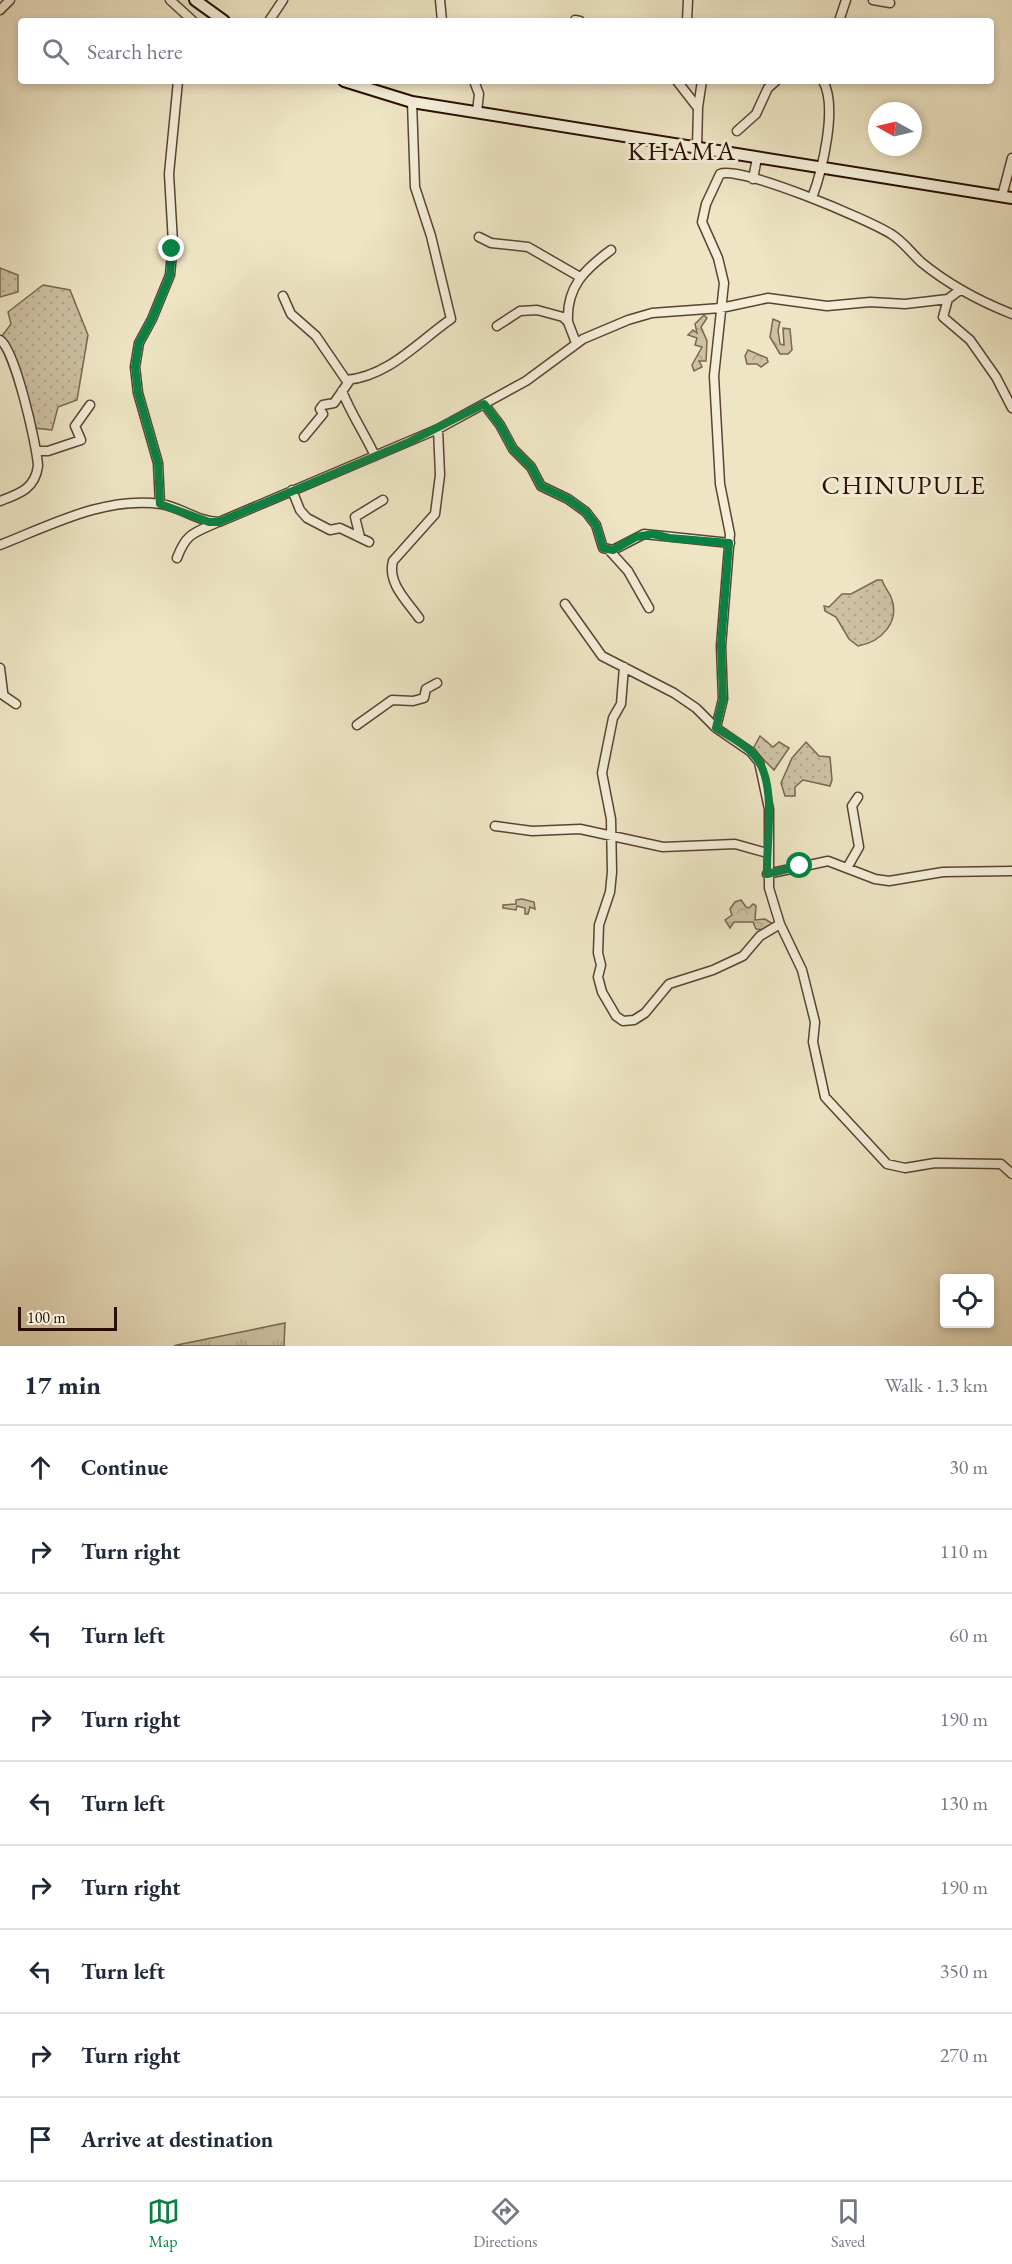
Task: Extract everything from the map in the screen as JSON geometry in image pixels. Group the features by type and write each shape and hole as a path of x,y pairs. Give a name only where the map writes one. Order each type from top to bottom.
{"main road":[{"path":"195,0 220,18"},
{"path":"354,84 412,102 1007,197"}],"street":[{"path":"0,9 10,0"},
{"path":"170,0 181,17"},
{"path":"271,18 283,0"},
{"path":"440,0 442,18"},
{"path":"687,18 688,0"},
{"path":"840,18 846,0"},
{"path":"873,0 890,3"},
{"path":"160,504 158,463 138,393 135,367 139,343 152,319 170,275 173,243 168,192 169,165 178,84"},
{"path":"475,84 479,94 477,112"},
{"path":"679,84 698,108"},
{"path":"697,147 698,108 702,84"},
{"path":"737,131 756,114 768,88 773,84"},
{"path":"812,198 822,168 829,99 824,84"},
{"path":"284,296 291,314 309,328 335,362 344,379 350,380 380,370 403,356 452,316 415,187 412,102"},
{"path":"753,179 757,158"},
{"path":"1007,197 1012,158"},
{"path":"716,728 723,699 721,645 729,543 728,515 720,484 714,384 724,283 718,258 703,229 703,214 720,174 725,172 753,179 812,198 870,222 894,235 922,262 960,290 1012,314"},
{"path":"479,237 491,243 528,247 580,277"},
{"path":"568,322 568,305 580,277 611,250"},
{"path":"177,558 183,544 192,533 438,429 526,381 576,343 607,327 652,313 721,308 768,298 827,306 870,302 905,304 948,299 960,290"},
{"path":"948,299 943,317 970,340 996,377 1012,408"},
{"path":"497,326 528,309 563,316 568,322 576,343"},
{"path":"0,339 5,343 14,360 38,466 32,484 21,493 0,501"},
{"path":"304,437 323,414 320,409 323,405 334,403 350,380"},
{"path":"342,391 349,411 360,424 375,456"},
{"path":"484,404 500,425 513,449 531,467 541,486 568,499 586,512 596,525 603,548 609,550 628,571 649,608"},
{"path":"36,451 48,451 81,440 75,426 90,405"},
{"path":"419,618 396,586 391,569 393,561 435,514 440,475 438,429"},
{"path":"292,490 300,510 308,518 330,530 340,528 369,542"},
{"path":"360,537 355,517 383,500"},
{"path":"0,545 105,506 160,504 209,522 219,522"},
{"path":"609,550 644,534 729,543"},
{"path":"565,604 599,653 674,693 696,708 716,728 751,752 762,767 769,809 767,874 770,894 780,924 802,970 815,1023 813,1042 825,1097 887,1164 905,1168 935,1163 1001,1164 1012,1174"},
{"path":"624,667 621,704 613,718 602,773 611,836 612,872 599,925 598,953 601,965 598,976 602,992 618,1018 634,1020 645,1013 669,984 713,970 743,956 760,936 780,924"},
{"path":"0,668 2,692 16,704"},
{"path":"357,725 392,700 413,701 424,698 426,689 437,683"},
{"path":"847,868 859,847 852,814 852,806 858,797"},
{"path":"495,826 532,831 580,829 663,847 735,844 767,854"},
{"path":"767,874 825,861 875,879 893,881 943,872 1012,871"}],"green space":[{"path":"0,268 18,275 18,292 0,297"},
{"path":"43,285 70,290 88,335 77,400 58,407 52,430 33,428 16,359 2,336 11,324 8,312"},
{"path":"704,315 707,318 701,327 707,341 706,361 699,361 702,367 694,371 692,365 702,347 695,345 697,338 688,335 693,330 697,333 695,324"},
{"path":"773,319 780,322 778,330 780,344 784,345 783,328 790,329 792,350 788,354 780,354 770,337"},
{"path":"748,350 767,358 768,362 761,367 757,364 747,364 745,356"},
{"path":"877,580 882,580 891,597 893,615 891,622 881,635 858,646 849,639 836,617 825,611 824,606 829,607 842,594 851,594"},
{"path":"760,736 773,747 779,742 789,748 774,770 753,749"},
{"path":"806,742 819,756 830,757 832,780 830,786 803,780 795,787 795,796 785,796 781,783 792,758"},
{"path":"516,900 534,902 535,909 530,907 528,914 525,914 525,908 517,906 516,910 503,908 503,905 516,904"},
{"path":"741,900 746,907 749,908 753,904 756,906 755,920 765,919 773,924 767,930 756,929 753,922 734,922 730,928 725,920 732,915 730,909 735,902"},
{"path":"285,1323 284,1346 174,1346 177,1345"}],"district":[{"name":"KHAMA","path":"682,150"},
{"name":"CHINUPULE","path":"904,485"}],"route":[{"path":"172,249 170,275 152,319 139,343 135,367 136,385 158,463 160,504 209,522 219,522 269,499 407,443 484,404 500,425 513,449 531,467 541,486 568,499 586,512 596,525 603,548 613,550 644,534 729,543 720,662 723,699 716,728 756,756 762,767 770,830 767,874 800,866"}]}
